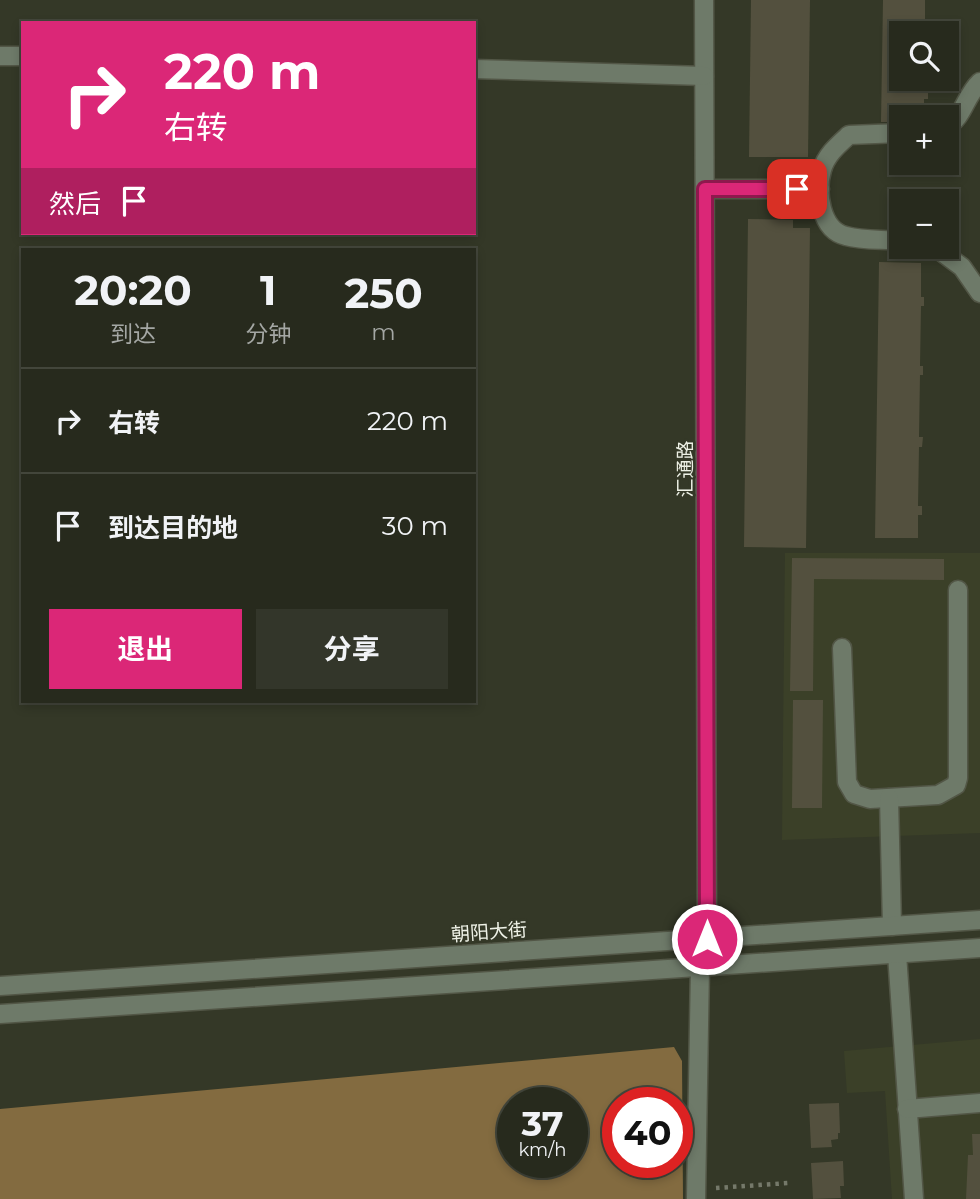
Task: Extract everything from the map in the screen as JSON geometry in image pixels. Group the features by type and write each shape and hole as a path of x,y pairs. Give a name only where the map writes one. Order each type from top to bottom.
{"street":[{"name":"汇通路","path":"704,0 707,939"},
{"path":"0,56 21,56"},
{"path":"476,69 704,76"},
{"path":"959,114 971,90 980,82"},
{"path":"889,133 849,135 833,150 822,169 820,189 822,212 831,226 844,236 889,240"},
{"path":"705,189 820,189"},
{"path":"952,259 962,267 980,293"},
{"path":"842,648 847,782 854,794 870,799 938,794 956,785 958,590"},
{"path":"889,798 892,926"},
{"name":"朝阳大街","path":"0,986 980,920"},
{"path":"0,1014 980,948"},
{"path":"897,954 914,1199"},
{"path":"697,1194 700,967"},
{"path":"907,1109 980,1104"}],"path":[{"path":"697,1194 788,1183"}],"shaded area":[{"path":"785,553 980,553 980,833 782,840"},
{"path":"980,1039 980,1199 892,1199 885,1091 847,1093 844,1051"},
{"path":"674,1047 682,1061 682,1087 602,1087 602,1178 683,1178 683,1199 0,1199 0,1109"}],"building":[{"path":"751,0 810,0 808,157 749,157"},
{"path":"883,0 925,0 925,21 889,21 889,91 928,91 928,99 924,99 924,105 889,105 889,122 881,122"},
{"path":"748,219 793,220 793,228 810,228 806,548 744,547"},
{"path":"879,262 921,263 921,297 924,297 924,306 921,306 920,366 923,366 923,375 920,375 919,437 923,437 922,447 919,447 918,506 922,506 922,515 918,515 918,538 875,538"},
{"path":"792,558 944,559 944,580 814,579 813,691 790,691"},
{"path":"793,700 823,700 822,808 792,808"},
{"path":"839,1103 838,1139 831,1140 832,1147 811,1148 809,1104"},
{"path":"972,1134 980,1134 980,1199 966,1199 968,1155 973,1155"},
{"path":"843,1161 844,1186 840,1186 841,1198 813,1199 811,1163"}],"route":[{"path":"707,939 705,189 797,189"}]}
